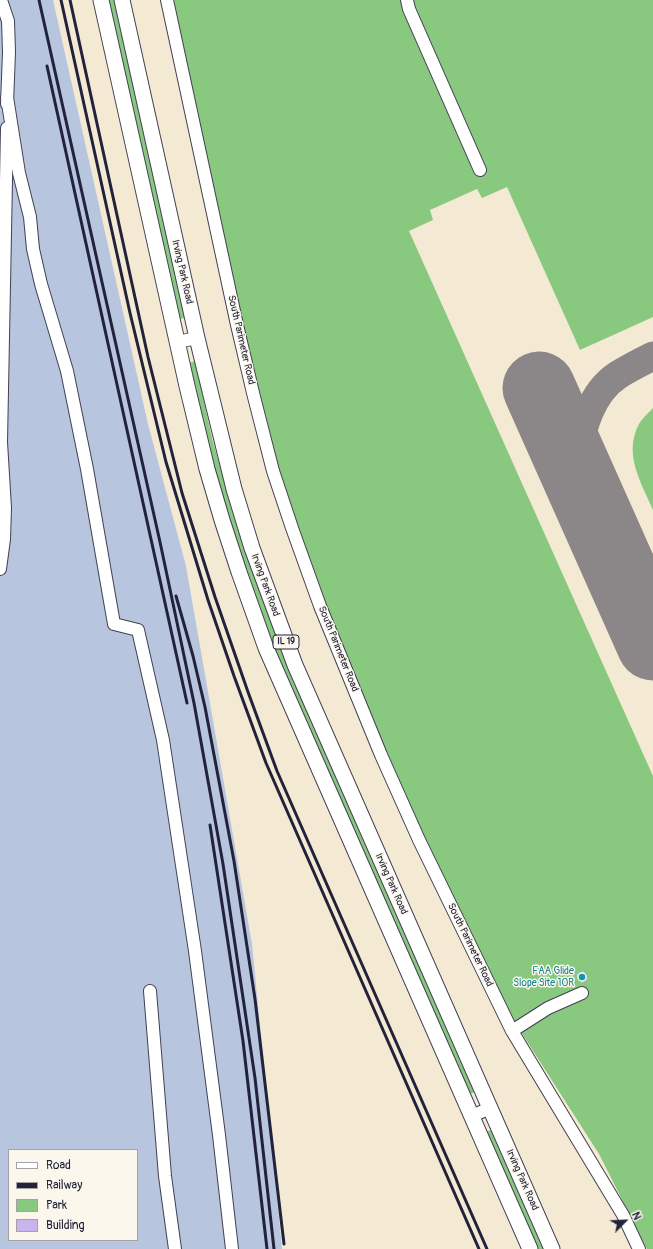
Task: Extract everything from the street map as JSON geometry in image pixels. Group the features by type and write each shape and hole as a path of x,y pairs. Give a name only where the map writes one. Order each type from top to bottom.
{"main road":[{"name":"Irving Park Road","path":"101,0 177,342 207,468 222,520 248,598 266,648 530,1249"},
{"name":"Irving Park Road","path":"122,0 197,338 234,489 252,548 293,658 552,1249"}],"lane":[{"path":"0,569 5,516 1,442 9,52 8,21 1,0"},
{"name":"South Parimeter Road","path":"167,0 237,325 273,471 320,606 422,847 512,1031 623,1214 639,1249"},
{"path":"407,0 409,9 480,170"},
{"path":"7,97 19,173 30,216 33,249 41,284 67,371 114,624 138,630 163,740 195,951 232,1249"},
{"path":"177,342 197,338"},
{"path":"150,992 165,1176 175,1249"},
{"path":"512,1031 548,1008 582,993"},
{"path":"472,1116 490,1108"}],"shaded area":[{"path":"0,0 53,0 148,424 186,566 252,944 282,1249 0,1249"}],"green space":[{"path":"107,0 114,0 185,318 179,319"},
{"path":"174,0 653,0 653,317 580,350 507,187 482,198 477,189 430,210 433,220 409,231 653,776 653,1249 647,1249 599,1154 512,1018 420,830 350,668 320,591 284,488 262,407 187,74"},
{"path":"195,361 212,438 227,491 275,633 475,1092 469,1094 295,700 262,617 242,562 206,439 189,363"},
{"path":"653,408 653,510 639,478 633,457 633,446 639,424"},
{"path":"492,1129 544,1249 537,1249 485,1133"}],"building":[{"name":"FAA Glide Slope Site 10R","path":"584,971 588,980 581,983 576,974"}],"taxiway":[{"path":"583,487 580,448 585,424 594,401 609,382 618,375 653,356"}],"runway":[{"path":"539,388 653,644"}],"railway":[{"path":"39,0 160,542 194,703 223,864 255,1078 274,1249"},
{"path":"61,0 130,313 166,462 208,600 266,763 479,1249"},
{"path":"70,0 148,357 182,493 215,597 277,771 487,1249"},
{"path":"47,66 187,703"},
{"path":"176,596 193,656 205,707 234,861 255,999 284,1244"},
{"path":"210,825 243,1041 267,1249"}],"place":[{"name":"FAA Glide Slope Site 10R","path":"582,977"}]}
